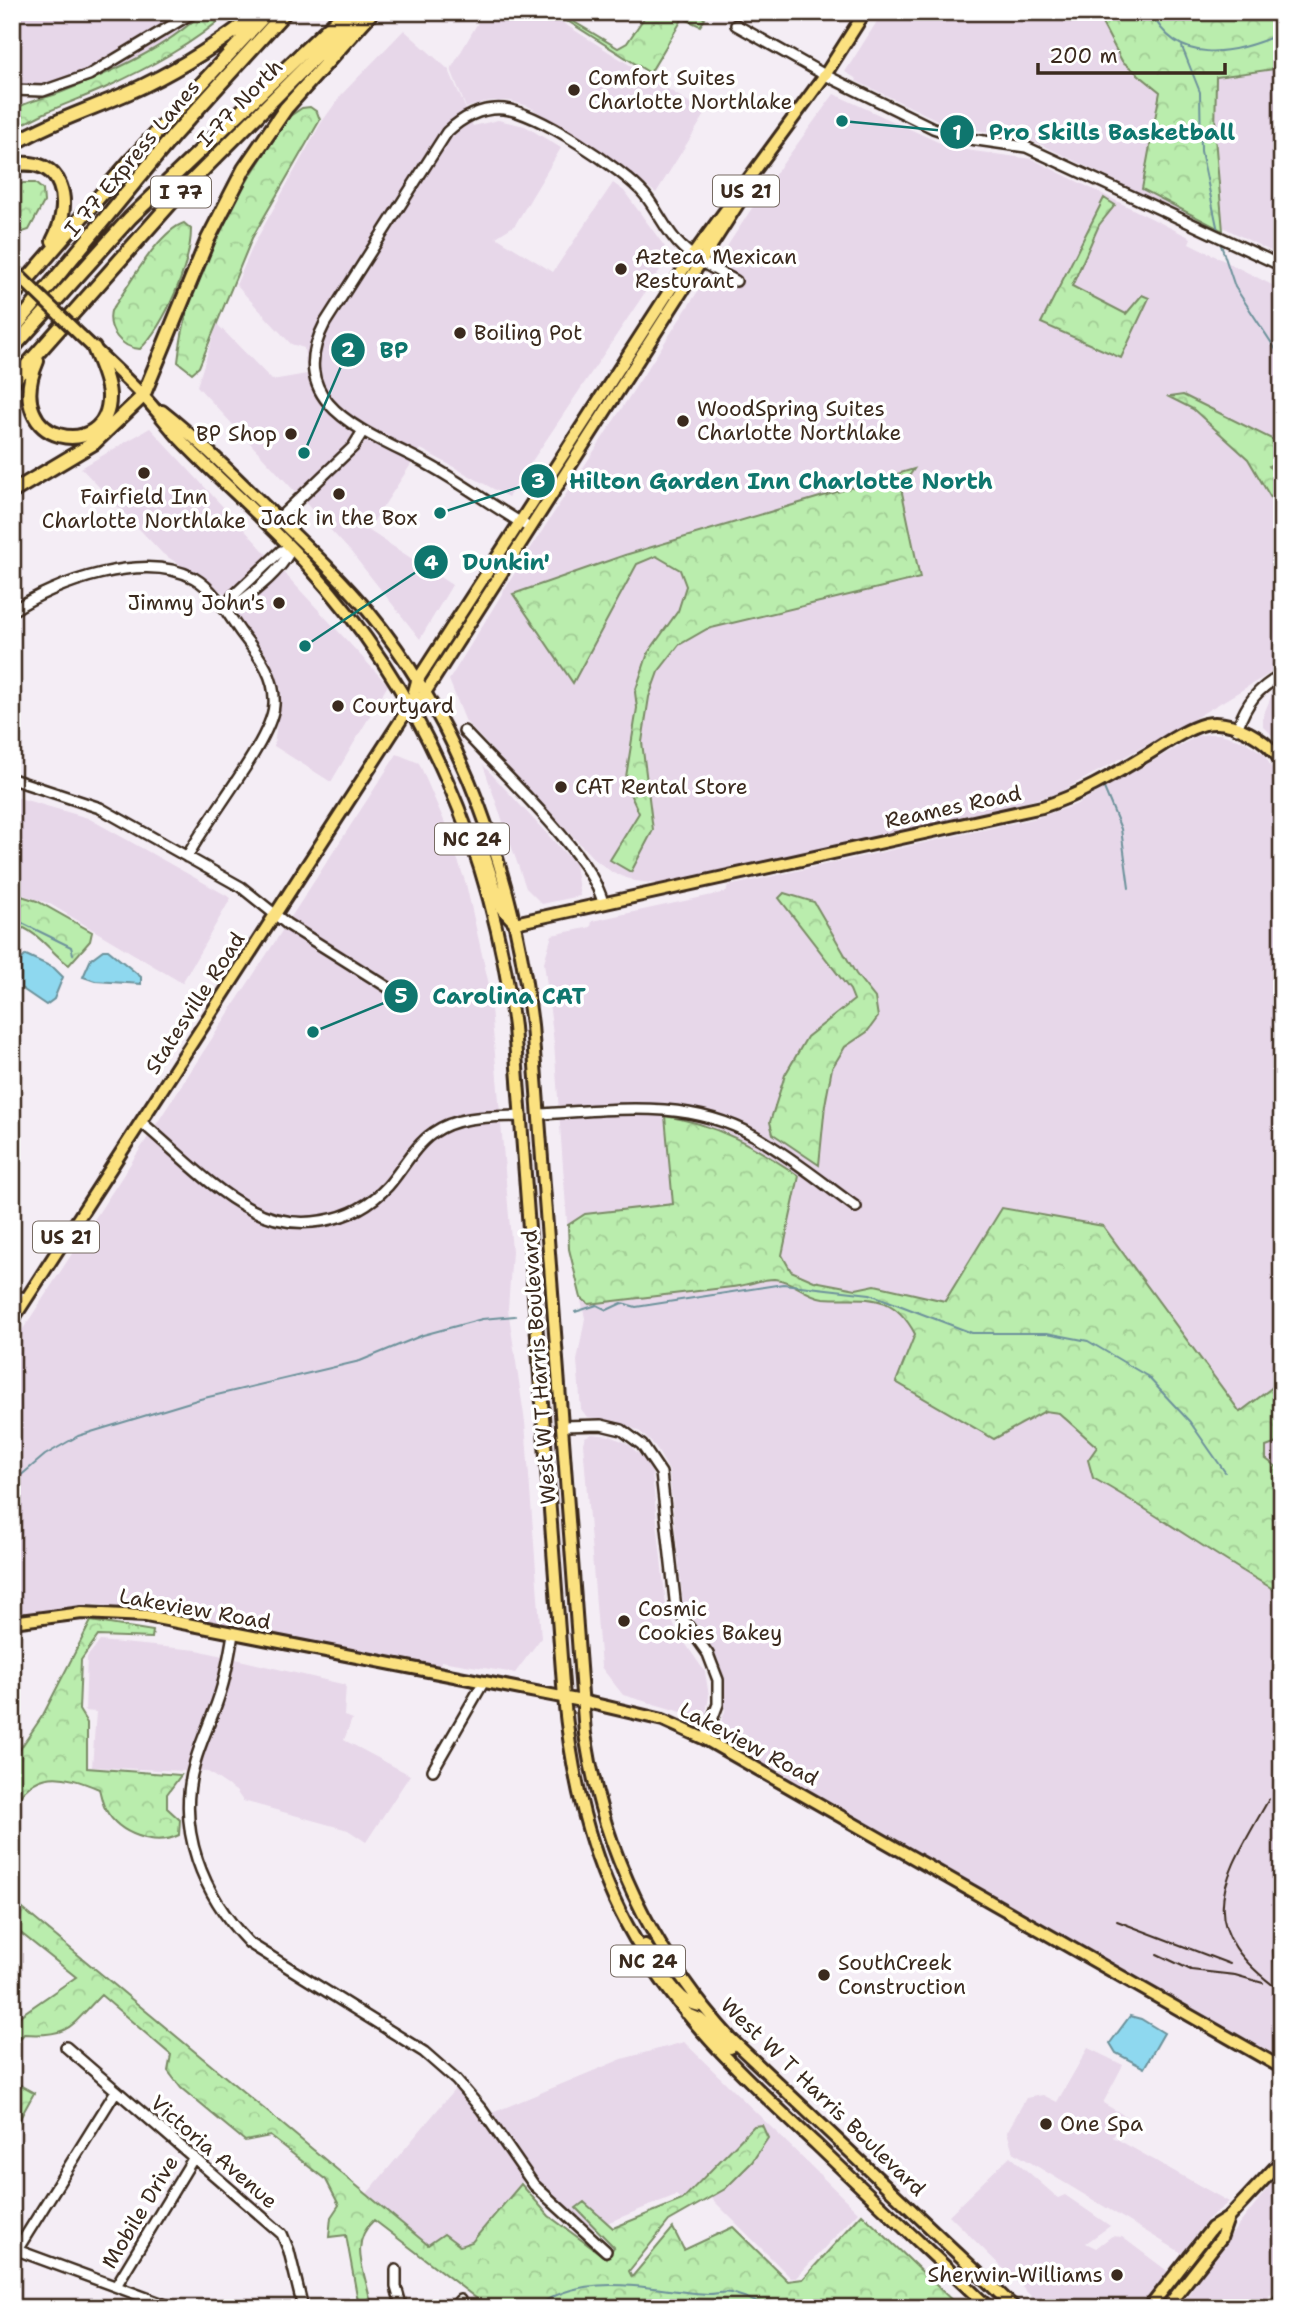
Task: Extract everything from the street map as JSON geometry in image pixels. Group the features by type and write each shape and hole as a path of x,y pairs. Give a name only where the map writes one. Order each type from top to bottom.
{"highway":[{"path":"12,145 45,127 160,77 209,48 260,12"},
{"name":"I 77","path":"12,297 132,159 268,12"},
{"name":"I 77 Express Lanes","path":"12,331 167,143 285,12"},
{"name":"I 77 Express Lanes","path":"12,349 130,218 345,12"},
{"name":"I-77 North","path":"12,382 216,155 360,12"},
{"path":"12,492 94,443 144,396 208,239 239,177 286,108 372,12"},
{"path":"12,165 26,163 42,167 55,178 64,194 63,219 42,262"},
{"path":"47,341 27,380 26,405 39,427 62,438 90,432 102,419 108,407 108,388 94,348"}],"main road":[{"name":"Statesville Road","path":"410,706 426,696 735,194 792,121 865,12"},
{"name":"Statesville Road","path":"12,1321 410,706 417,681 518,521 696,259"},
{"name":"West W T Harris Boulevard","path":"12,269 144,396 187,430 368,611 417,681 463,769 482,813 515,923 531,1013 582,1701 592,1774 616,1858 647,1925 702,2006 787,2093 1016,2308"},
{"name":"West W T Harris Boulevard","path":"144,396 179,438 291,548 361,631 410,706 456,798 481,865 499,933 514,1027 564,1698 580,1804 597,1859 618,1909 649,1963 683,2012 747,2080 989,2308"},
{"path":"570,465 580,440 575,434"},
{"path":"557,486 554,481 568,445"},
{"name":"Reames Road","path":"515,923 1042,807 1090,788 1193,729 1213,724 1237,729 1266,744 1282,764"},
{"path":"456,798 482,847 502,909 515,923"},
{"name":"Lakeview Road","path":"12,1622 105,1612 146,1616 582,1701 663,1720 705,1739 1282,2068"},
{"path":"618,1909 679,1993 689,2003 702,2006"},
{"path":"683,2012 700,2019 787,2093"},
{"path":"1149,2308 1212,2228 1224,2220 1282,2160"},
{"path":"1164,2308 1176,2285 1211,2243 1224,2220"},
{"path":"1164,2308 1221,2238 1224,2220"}],"street":[{"path":"12,90 43,90 89,75 194,12"},
{"path":"736,25 824,75 951,135 1013,143 1037,151 1282,266"},
{"path":"531,529 436,469 345,422 322,396 313,369 314,346 325,323 426,161 459,121 477,112 505,109 539,121 625,175 644,193 667,229 696,259 736,281"},
{"path":"278,519 353,447 363,431"},
{"path":"225,610 239,604 286,561 291,548"},
{"path":"12,611 47,592 114,571 136,568 172,570 195,579 225,610 269,674 274,706 268,728 187,857"},
{"path":"1237,729 1248,703 1259,688 1282,675"},
{"path":"464,731 580,857 600,891 603,903"},
{"path":"12,779 100,808 241,887 276,915 388,988"},
{"path":"540,1114 636,1108 677,1110 717,1119 756,1136 856,1207"},
{"path":"141,1122 241,1204 280,1220 313,1222 344,1216 371,1201 424,1141 444,1127 474,1118 521,1116"},
{"path":"12,1296 27,1298"},
{"path":"563,1426 601,1425 622,1430 642,1445 661,1473 676,1609 708,1654 718,1680 718,1704 705,1739"},
{"path":"233,1634 222,1689 190,1782 190,1835 205,1884 230,1923 249,1942 424,2052 456,2080 482,2110 534,2185 606,2251"},
{"path":"433,1770 483,1683"},
{"name":"Victoria Avenue","path":"66,2047 282,2234 303,2308"},
{"path":"116,2091 15,2249 174,2308"},
{"name":"Mobile Drive","path":"116,2286 194,2157"},
{"path":"396,2270 396,2287 402,2308"},
{"path":"453,2308 460,2300"}],"shaded area":[{"path":"12,12 210,12 194,27 66,100 12,85"},
{"path":"484,12 525,12 563,23 706,113 656,193 601,151 528,106 510,101 489,101 466,108 451,69"},
{"path":"883,12 1282,12 1282,257 1205,218 1202,223 1038,143 1011,135 950,126 856,81 857,79 845,72"},
{"path":"404,30 449,70 473,126 498,120 525,126 561,148 515,225 496,237 553,272 613,183 624,191 665,247 662,267 508,497 421,449 368,530 452,585 420,639 351,552 197,386 217,324 272,380 307,374 304,348 291,344 236,285 254,244 321,123 342,94"},
{"path":"834,94 938,142 966,150 1032,159 1191,238 1189,243 1282,290 1282,666 1185,724 1058,793 1002,809 659,884 635,881 613,873 593,858 466,722 449,680 516,571 765,188"},
{"path":"150,428 388,685 331,782 274,746 281,689 224,593 163,554 81,468"},
{"path":"1282,687 1282,745 1263,726 1263,716 1273,692"},
{"path":"1221,734 1244,741 1264,754 1282,787 1282,2059 716,1736 725,1711 725,1681 718,1659 683,1603 669,1471 655,1446 639,1431 617,1421 587,1417 581,1409 577,1361 585,1318 569,1249 554,1043 544,962 552,935 591,927 592,921 726,892 728,886 1036,818 1075,805 1197,736"},
{"path":"397,754 419,763 445,823 466,884 489,985 512,1251 508,1309 525,1422 541,1638 515,1673 441,1661 440,1667 371,1653 371,1657 210,1622 93,1604 12,1615 12,1346"},
{"path":"483,765 575,864 580,896 542,904 526,888"},
{"path":"12,796 88,818 231,898 182,983 50,904 12,891"},
{"path":"592,1434 611,1436 628,1444 642,1457 652,1473 666,1606 676,1630 705,1672 709,1696 706,1714 702,1718 623,1695 601,1667 583,1443 585,1437"},
{"path":"100,1641 197,1650 346,1685 344,1716 352,1719 344,1740 410,1775 366,1842 348,1830 243,1801 236,1791 208,1772 92,1767 96,1712 85,1711 87,1657"},
{"path":"684,2042 858,2212 796,2278 791,2278 698,2185 682,2200 676,2195 592,2229 545,2191 530,2172 472,2242 460,2246 428,2245 365,2196 455,2089 480,2118 622,2059"},
{"path":"1088,2048 1123,2065 1103,2103 1125,2116 1113,2137 1229,2202 1208,2219 1182,2253 1013,2152 1007,2132 1026,2098 1043,2095 1057,2102"},
{"path":"1010,2156 1058,2198 1065,2195 1110,2226 1086,2243 1096,2248 1112,2236 1122,2237 1170,2273 1141,2308 1043,2308 949,2215"},
{"path":"1282,2170 1282,2277 1261,2308 1179,2308 1212,2259"}],"green space":[{"path":"203,12 229,12 201,35 154,64 47,112 12,131 12,111 18,107 81,84 136,59 171,38"},
{"path":"648,12 695,12 705,19 700,26 683,18 650,73 569,22 556,19 557,16 569,19 618,48 627,43"},
{"path":"1096,12 1250,12 1252,17 1263,12 1282,12 1282,68 1216,77 1215,137 1223,231 1142,189 1160,92 1122,61"},
{"path":"310,107 317,112 320,120 252,238 199,367 192,373 178,362 183,328 204,263 252,172 290,116 302,108"},
{"path":"23,183 35,183 43,190 44,202 29,230 17,234 12,232 12,190"},
{"path":"1104,198 1115,205 1099,225 1072,286 1126,314 1142,295 1149,298 1121,358 1041,323"},
{"path":"184,223 191,229 190,243 175,293 159,325 140,349 133,348 121,342 113,331 111,311 154,249 174,228"},
{"path":"1183,395 1282,444 1282,457 1269,466 1282,484 1282,501 1275,505 1248,459 1193,409 1169,397"},
{"path":"914,469 901,488 920,578 707,629 679,645 658,672 649,697 642,742 653,830 631,872 610,860 639,813 625,783 637,708 635,692 648,653 678,611 686,586 680,570 656,556 637,564 573,683 513,594 625,555"},
{"path":"12,893 37,901 92,932 90,941 69,965 31,932 24,928 12,932"},
{"path":"784,893 814,902 856,974 875,998 878,1017 867,1032 845,1047 832,1068 819,1165 773,1134 770,1122 785,1075 807,1037 854,1000 850,990 779,898"},
{"path":"665,1116 702,1125 735,1138 799,1176 782,1255 791,1271 814,1281 856,1289 875,1285 945,1301 1002,1208 1103,1226 1240,1412 1282,1380 1282,1441 1266,1447 1266,1459 1282,1471 1282,1594 1093,1478 1088,1460 1097,1447 1059,1413 1045,1411 994,1439 896,1382 915,1334 906,1320 886,1304 876,1300 817,1297 787,1282 774,1279 589,1304 581,1298 569,1249 568,1225 585,1214 673,1204"},
{"path":"91,1621 153,1631 152,1638 98,1636 81,1660 79,1710 87,1723 87,1768 181,1775 167,1794 167,1808 180,1820 179,1835 159,1840 128,1832 106,1810 99,1789 62,1778 51,1777 30,1786 12,1808 12,1761 43,1715"},
{"path":"12,1900 428,2245 444,2234 460,2246 472,2242 521,2184 549,2216 606,2258 614,2247 576,2208 584,2202 613,2228 682,2200 754,2126 762,2125 768,2138 752,2162 725,2189 669,2221 629,2271 632,2277 673,2228 684,2250 733,2227 788,2281 803,2279 862,2214 960,2308 489,2308 374,2220 366,2229 360,2247 370,2299 358,2301 346,2235 329,2237 331,2217 339,2205 326,2180 270,2136 245,2141 181,2088 168,2071 171,2055 101,1995 69,2027 52,2033 24,2034 12,2048 12,2027 21,2015 76,1977 12,1926"},
{"path":"12,2081 34,2093 12,2133"}],"water":[{"path":"103,950 108,950 141,977 141,984 95,981 83,977 91,959"},
{"path":"26,955 54,968 63,977 54,999 46,1005 21,988 21,960"},
{"path":"1130,2016 1141,2019 1164,2033 1144,2068 1116,2053 1110,2043"}],"waterway":[{"path":"1151,12 1162,30 1176,42 1192,49 1227,50 1282,33"},
{"path":"1182,47 1200,92 1201,151 1218,231"},
{"path":"1220,242 1235,287 1282,359"},
{"path":"1104,788 1121,829 1129,888"},
{"path":"12,918 71,947 73,954"},
{"path":"575,1312 597,1305 607,1310 622,1303 636,1307 783,1284 870,1294 972,1333 1047,1333 1088,1341 1147,1376 1190,1422 1225,1472"},
{"path":"12,1483 45,1455 78,1436 200,1399 360,1361 423,1335 482,1319 515,1316"},
{"path":"535,2308 554,2296 575,2289 619,2285 709,2294 728,2292 771,2308"}],"railway":[{"path":"1269,1799 1238,1855 1223,1901 1225,1923 1234,1945 1253,1968 1282,1992"},
{"path":"1282,1914 1273,1948 1275,1966 1282,1983"},
{"path":"1117,1921 1230,1964"},
{"path":"1157,1954 1191,1970 1235,1975 1263,1983"},
{"path":"1266,2308 1282,2285"}],"place":[{"name":"Comfort Suites Charlotte Northlake","path":"574,90"},
{"name":"Pro Skills Basketball","path":"842,121"},
{"name":"Azteca Mexican Resturant","path":"621,269"},
{"name":"Boiling Pot","path":"460,333"},
{"name":"WoodSpring Suites Charlotte Northlake","path":"683,421"},
{"name":"BP Shop","path":"291,434"},
{"name":"BP","path":"304,453"},
{"name":"Fairfield Inn Charlotte Northlake","path":"144,473"},
{"name":"Jack in the Box","path":"339,494"},
{"name":"Hilton Garden Inn Charlotte North","path":"440,513"},
{"name":"Jimmy John's","path":"279,603"},
{"name":"Dunkin'","path":"305,646"},
{"name":"Courtyard","path":"338,706"},
{"name":"CAT Rental Store","path":"561,787"},
{"name":"Carolina CAT","path":"313,1032"},
{"name":"Cosmic Cookies Bakey","path":"624,1621"},
{"name":"SouthCreek Construction","path":"824,1975"},
{"name":"One Spa","path":"1046,2124"},
{"name":"Sherwin-Williams","path":"1117,2275"}]}
